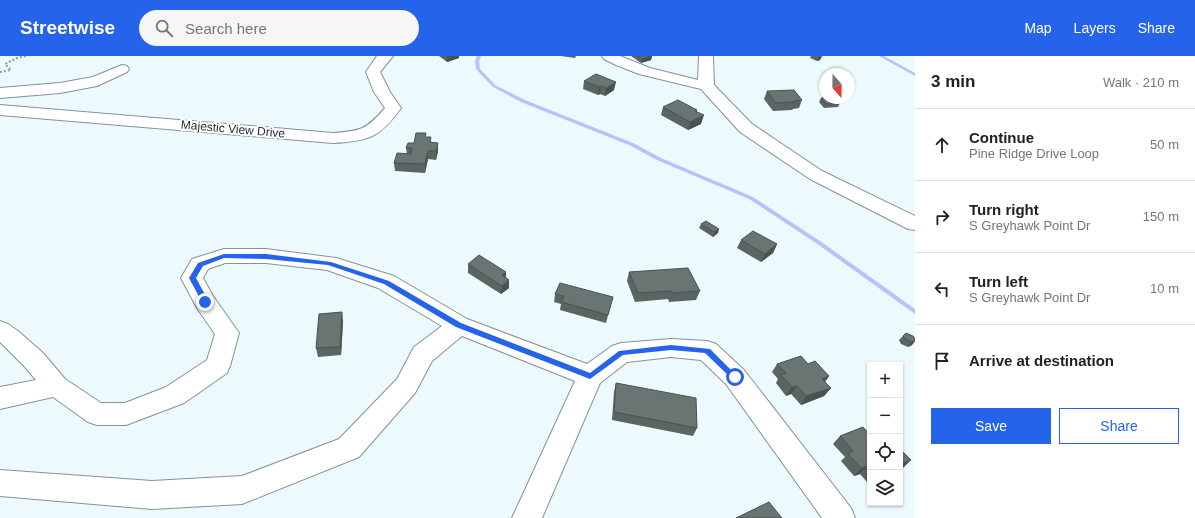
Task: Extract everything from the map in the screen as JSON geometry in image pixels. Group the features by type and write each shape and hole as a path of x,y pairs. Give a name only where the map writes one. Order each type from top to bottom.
{"street":[{"name":"Majestic View Drive","path":"0,110 333,138 361,136 377,128 393,108 382,92 373,72 380,61 386,56"},
{"path":"609,56 625,64 664,77 706,86 746,128 816,175 915,224"},
{"path":"706,56 706,86"},
{"path":"0,93 60,88 97,81 122,69"},
{"path":"0,330 10,337 34,360 56,386 96,414 126,414 176,395 218,366 227,333 205,302 192,278 200,264 224,256 266,256 329,263 386,282 459,325 590,376"},
{"path":"0,484 48,486 152,495 242,490 349,448 406,386 423,354 459,325"},
{"path":"527,518 590,376 621,353 671,348 707,351 735,377 840,518"},
{"path":"0,398 56,386"}],"path":[{"path":"0,72 11,70 5,64 17,58 26,56"}],"building":[{"path":"638,56 651,56 642,59"},
{"path":"596,74 616,82 606,88 584,81"},
{"path":"794,90 802,100 776,103 767,91"},
{"path":"678,100 704,115 690,122 663,107"},
{"path":"416,133 426,133 425,137 431,137 430,142 438,143 436,151 428,151 425,164 394,163 397,153 411,154 412,148 406,148 408,143 414,143"},
{"path":"706,221 719,229 714,232 701,224"},
{"path":"753,231 777,244 765,254 741,240"},
{"path":"479,255 506,272 502,275 509,280 502,286 468,264"},
{"path":"688,268 700,291 638,293 629,272"},
{"path":"560,283 613,297 608,315 561,302 564,296 555,294"},
{"path":"342,312 340,347 316,348 319,314"},
{"path":"906,333 913,336 915,341 911,342 905,339 903,336"},
{"path":"801,356 808,364 815,361 829,376 822,379 831,388 806,396 797,386 792,387 781,375 786,373 777,364"},
{"path":"616,383 696,398 697,428 614,412"},
{"path":"863,427 867,432 867,466 861,468 848,454 853,451 840,436"},
{"path":"903,452 911,460 903,463"},
{"path":"769,502 782,518 736,518"}],"waterway":[{"path":"479,56 477,61 478,69 494,86 523,101 631,144 659,159 751,198 818,242 915,312"},
{"path":"881,56 915,75"}],"route":[{"path":"205,302 192,278 200,264 224,256 266,256 329,263 386,282 459,325 590,376 621,353 671,348 707,351 735,377"}]}
